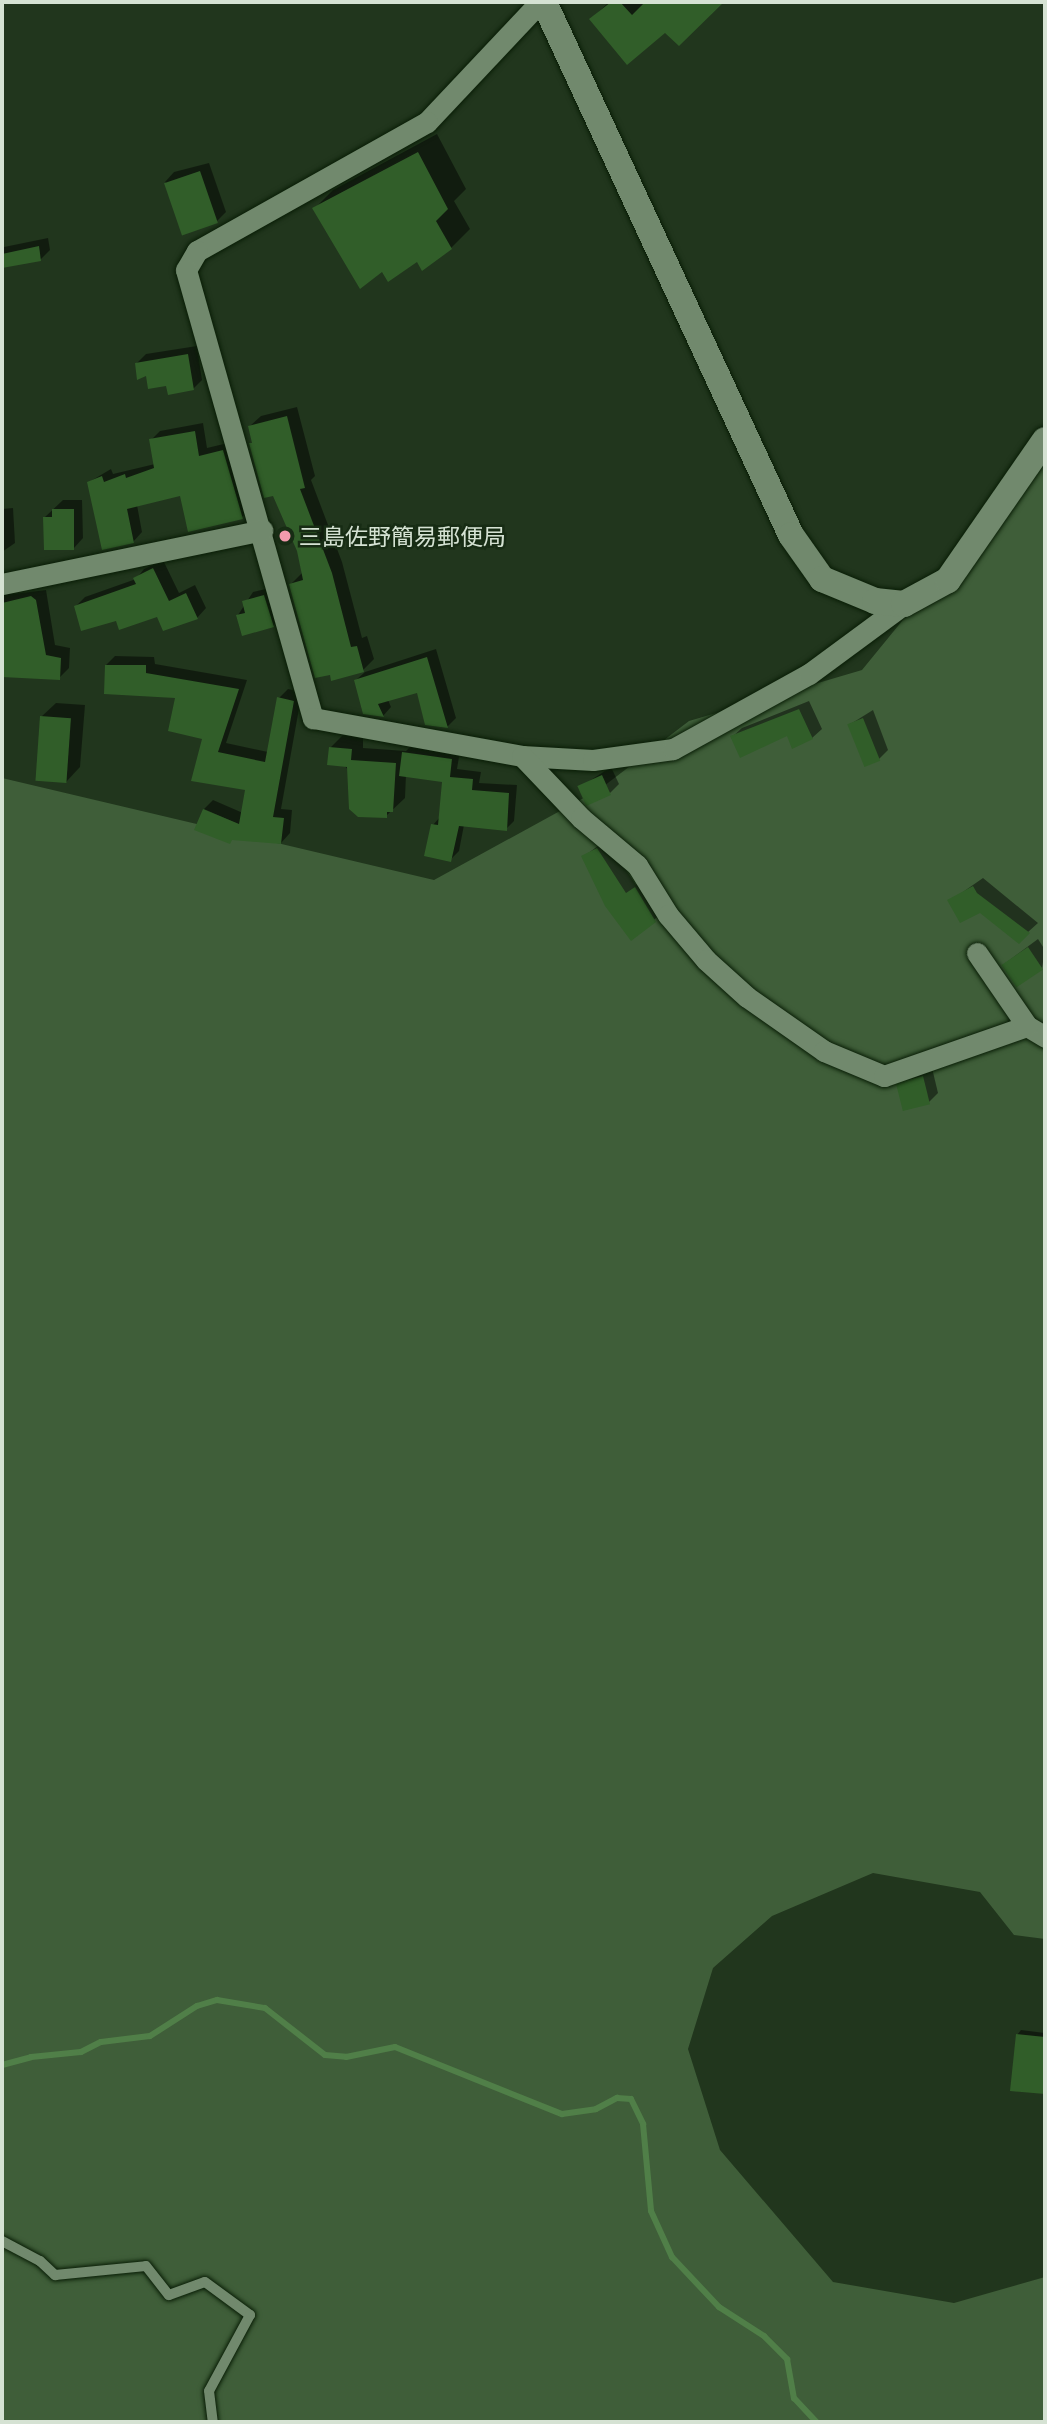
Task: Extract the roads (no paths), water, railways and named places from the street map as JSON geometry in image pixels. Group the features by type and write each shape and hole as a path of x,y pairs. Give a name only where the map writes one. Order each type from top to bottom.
{"street":[{"path":"904,604 875,601 822,579 791,535 542,2 427,122 197,251 186,270 262,530 313,718 522,756 593,760 673,749 809,674 904,604 948,580 1045,440"},
{"path":"2,584 262,530"},
{"path":"522,756 581,818 638,865 668,915 706,960 747,997 824,1051 884,1076 1036,1032 976,953"}],"lane":[{"path":"2,2241 40,2261 55,2275 146,2266 169,2295 205,2281 250,2315 209,2391 213,2422"}],"waterway":[{"path":"2,2065 31,2057 81,2052 101,2042 150,2036 197,2006 217,2000 265,2008 325,2055 346,2057 395,2047 562,2114 596,2109 617,2098 631,2099 643,2124 651,2211 672,2257 719,2307 764,2336 787,2359 794,2398 816,2422"}],"place":[{"name":"三島佐野簡易郵便局","path":"285,536"}]}
